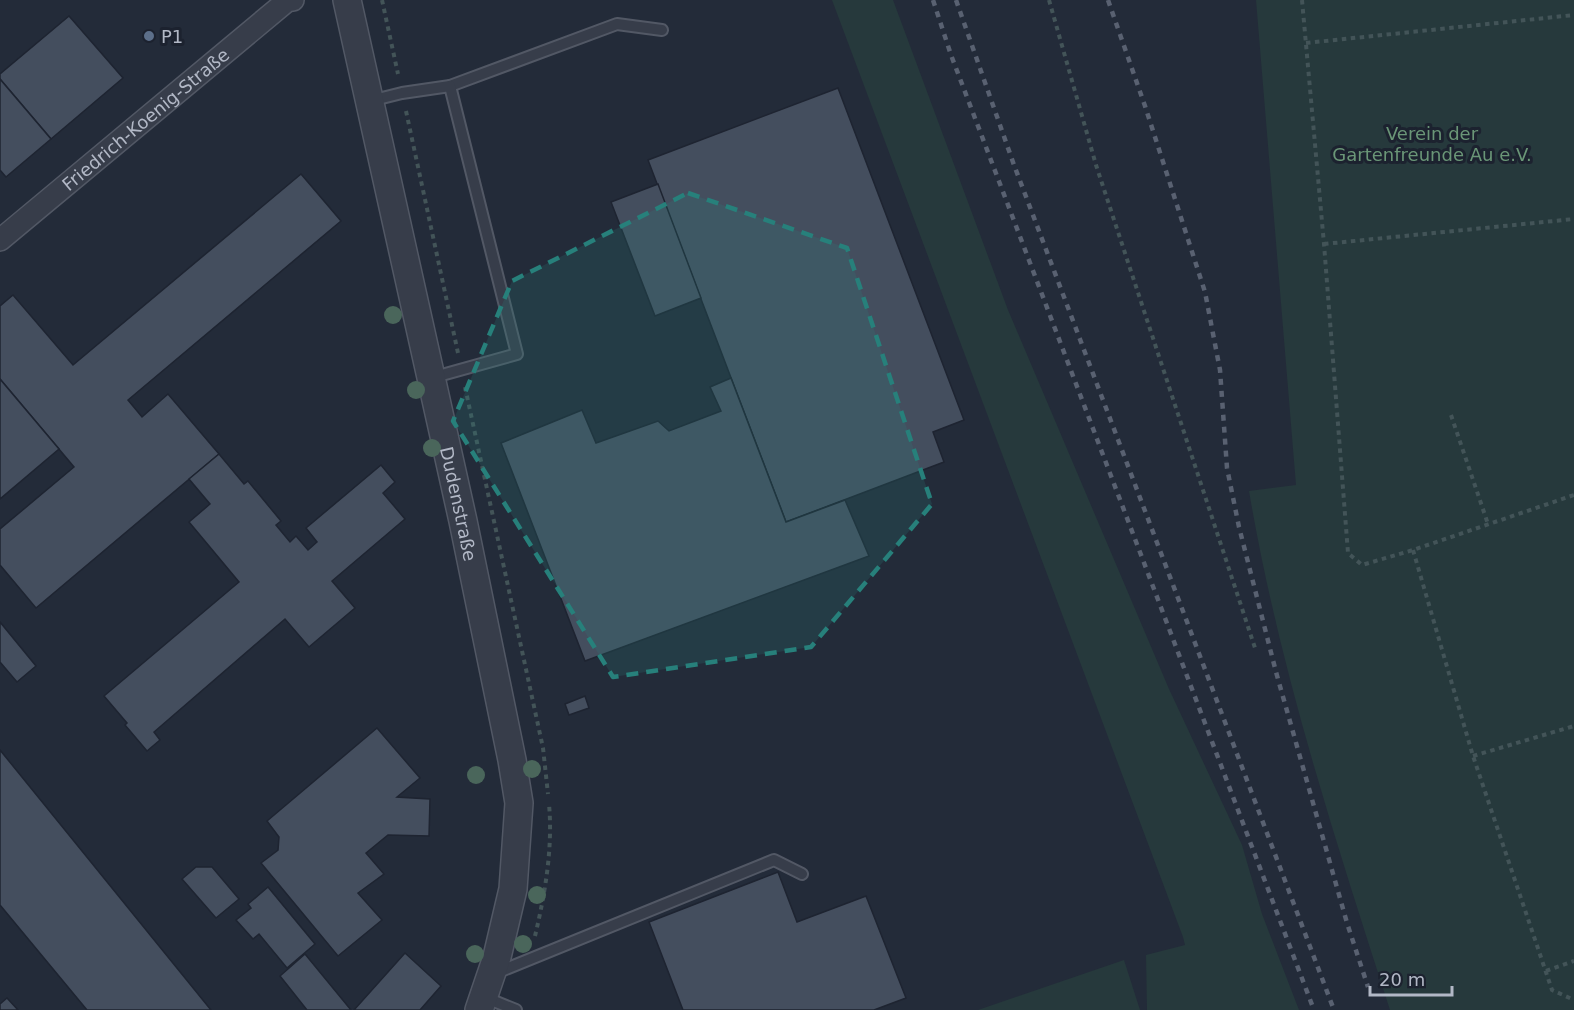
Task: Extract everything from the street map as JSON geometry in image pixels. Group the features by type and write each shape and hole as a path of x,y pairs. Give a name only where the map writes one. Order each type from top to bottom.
{"street":[{"name":"Friedrich-Koenig-Straße","path":"0,240 287,1 293,0"},
{"name":"Dudenstraße","path":"348,0 510,748 519,803 513,889 497,957 484,994"}],"lane":[{"path":"370,101 402,93 450,86 618,24 662,30"},
{"path":"431,378 516,354 450,86"},
{"path":"484,994 774,860 802,874"},
{"path":"484,994 516,1010"}],"path":[{"path":"1049,0 1095,165 1255,648"},
{"path":"1302,0 1348,553 1362,565 1574,495"},
{"path":"1306,43 1574,15"},
{"path":"1324,244 1574,219"},
{"path":"1450,415 1488,524"},
{"path":"1413,550 1473,756 1545,971 1552,990 1574,1000"},
{"path":"1473,756 1574,726"},
{"path":"1545,971 1574,961"}],"highlighted area":[{"path":"688,193 847,248 932,504 811,647 613,677 453,421 512,281"}],"green space":[{"path":"832,0 893,0 1008,310 1169,689 1242,845 1262,914 1299,1010 1147,1010 1146,955 1185,945 1183,937"},
{"name":"Verein der Gartenfreunde Au e.V.","path":"1256,0 1574,0 1574,1010 1390,1010 1349,882 1292,688 1261,557 1249,491 1296,485"},
{"path":"1124,960 1140,1010 978,1010"}],"building":[{"path":"69,16 123,78 51,139 0,79 0,74"},
{"path":"0,79 51,139 6,177 0,170"},
{"path":"838,88 964,420 933,432 944,462 786,522 648,160"},
{"path":"301,174 341,221 128,400 142,417 168,394 219,454 36,608 0,565 0,529 74,467 0,379 0,306 13,295 73,365"},
{"path":"658,184 701,298 655,316 611,202"},
{"path":"731,378 786,522 845,500 869,556 585,661 501,443 582,410 596,443 658,421 669,431 721,411 710,387"},
{"path":"0,379 59,449 0,499"},
{"path":"219,454 244,484 248,481 281,521 276,525 290,542 296,536 308,550 317,542 306,528 381,465 395,482 383,493 405,519 332,581 355,608 309,647 285,619 154,732 160,740 147,751 104,696 239,582 189,522 210,504 189,479"},
{"path":"0,622 36,666 17,682 0,662"},
{"path":"585,696 589,708 569,715 565,704"},
{"path":"377,728 420,778 397,797 430,799 429,836 388,835 366,853 384,874 358,893 382,920 338,956 261,863 278,850 279,837 267,821"},
{"path":"0,750 211,1010 87,1010 0,905"},
{"path":"196,867 212,867 239,899 216,918 182,879"},
{"path":"778,872 797,922 866,896 906,998 874,1010 683,1010 649,922"},
{"path":"268,887 315,944 287,968 259,934 253,939 236,920 251,908 248,904"},
{"path":"405,953 441,986 420,1010 354,1010"},
{"path":"305,954 351,1010 307,1010 280,976"},
{"path":"7,998 18,1010 0,1010 0,1004"}],"railway":[{"path":"933,0 951,55 1314,1010"},
{"path":"956,0 1014,165 1334,1010"},
{"path":"1108,0 1205,292 1220,370 1227,468 1239,527 1276,672 1347,923 1368,987"}],"place":[{"name":"P1","path":"149,36"}]}
